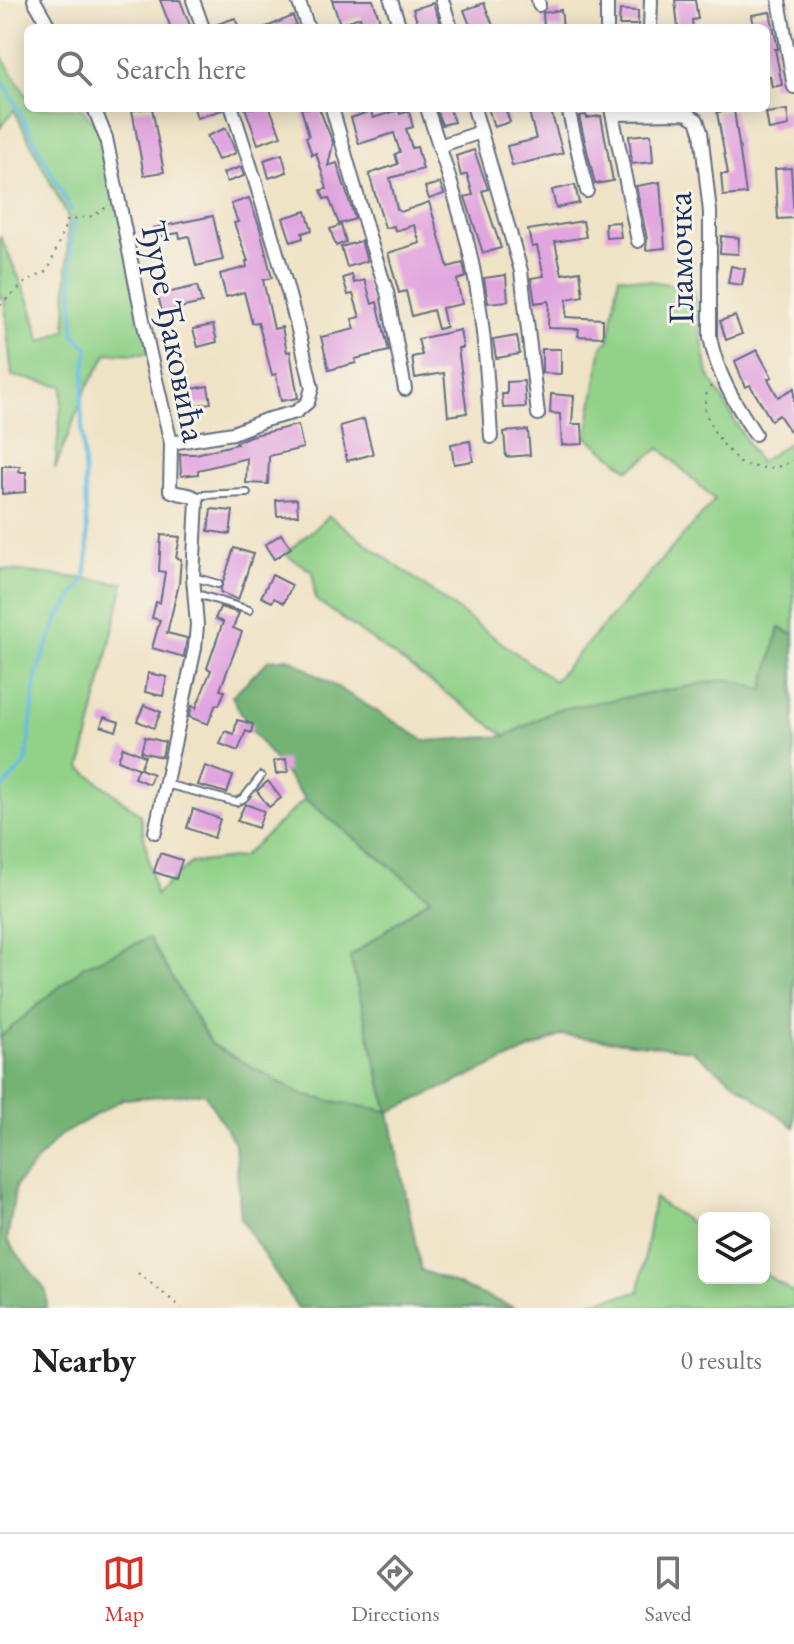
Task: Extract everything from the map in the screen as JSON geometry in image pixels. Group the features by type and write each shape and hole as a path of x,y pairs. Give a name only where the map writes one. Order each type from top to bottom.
{"street":[{"path":"34,0 48,24"},
{"path":"193,0 202,24"},
{"path":"298,0 307,24"},
{"path":"391,0 399,24"},
{"path":"442,0 450,24"},
{"path":"607,0 607,24"},
{"path":"650,24 651,0"},
{"path":"779,0 794,87"},
{"name":"Ђуре Ђаковића","path":"96,112 106,138 171,443 170,490 196,498"},
{"path":"171,443 233,433 303,408 312,388 276,241 233,112"},
{"path":"333,112 387,292 405,389"},
{"path":"428,112 467,237 486,359 491,437"},
{"path":"475,112 521,271 538,414"},
{"path":"569,112 587,191"},
{"path":"612,112 638,241"},
{"name":"Гламочка","path":"666,112 692,115 701,132 710,212 710,337 727,391 755,434"},
{"path":"439,146 481,132"},
{"path":"155,832 195,648 197,625 193,577 196,498"}],"lane":[{"path":"196,498 202,495 247,493"},
{"path":"193,577 218,584"},
{"path":"194,593 249,610"},
{"path":"165,784 236,802 244,798 261,776"}],"path":[{"path":"0,305 27,281 48,271 67,221 99,214 118,197"},
{"path":"721,377 705,394 703,401 715,432 730,453 740,463 753,467 777,467 794,459"},
{"path":"138,1273 182,1308"}],"green space":[{"path":"0,54 24,92 24,112 84,112 106,138 150,354 108,353 87,387 55,469 63,386 12,376 4,299 0,298 0,236 29,300 41,342 66,330 68,217 14,110 0,128"},
{"path":"619,276 693,288 708,374 759,463 794,439 794,634 779,629 764,690 555,710 506,736 315,599 313,572 285,554 329,516 554,681 715,500 660,448 629,470 587,437 602,346 609,340"},
{"path":"0,569 124,583 81,768 140,814 155,895 191,863 242,857 305,799 430,898 350,957 388,1112 305,1096 211,1044 149,939 0,1037"},
{"path":"779,628 794,634 794,1127 691,1050 562,1035 389,1112 421,1270 515,1308 298,1308 241,1219 235,1143 204,1093 123,1099 58,1137 16,1185 7,1240 46,1291 47,1308 0,1308 0,1037 84,966 149,938 211,1044 305,1096 388,1111 350,957 430,898 305,799 248,726 232,696 269,660 289,658 426,741 506,736 555,710 729,679 763,690"},
{"path":"654,1198 698,1228 698,1284 770,1284 770,1277 794,1293 794,1308 562,1308 639,1292"}],"building":[{"path":"160,0 180,0 189,24 169,24"},
{"path":"332,0 373,0 380,21 363,24 360,17 340,24"},
{"path":"675,0 695,0 698,19 692,20 692,24 678,24"},
{"path":"433,3 441,24 418,24 413,9"},
{"path":"484,3 492,24 469,24 464,10"},
{"path":"561,10 563,24 544,24 543,13"},
{"path":"620,10 638,11 638,24 619,24"},
{"path":"770,12 782,85 772,87 770,24 753,24 752,15"},
{"path":"293,16 296,24 274,24"},
{"path":"235,18 237,24 218,24"},
{"path":"787,110 789,126 769,130 766,113"},
{"path":"132,112 153,112 164,172 144,175"},
{"path":"195,112 216,112 197,118"},
{"path":"246,112 272,112 281,136 258,144"},
{"path":"302,112 321,112 333,143 328,166 337,163 355,219 339,224 329,198 324,199 321,190 327,189 316,153 312,155 306,137 309,136"},
{"path":"371,112 373,118 392,112 409,112 413,127 406,129 412,148 417,147 423,169 390,178 397,209 401,212 429,202 448,267 463,263 466,277 457,280 462,304 442,308 446,327 438,329 433,310 412,316 406,291 399,293 388,253 420,243 414,225 395,231 394,226 385,228 369,174 398,164 395,154 400,152 394,133 359,144 351,118"},
{"path":"437,112 450,112 454,122 442,125"},
{"path":"489,112 506,112 510,122 494,127"},
{"path":"529,112 551,112 563,153 512,166 507,146 536,139"},
{"path":"717,112 734,112 746,194 723,196 721,174 728,174"},
{"path":"586,115 587,118 601,116 613,181 595,184 579,116"},
{"path":"226,128 236,153 218,160 207,136"},
{"path":"651,134 653,162 632,164 629,136"},
{"path":"474,150 488,189 482,191 501,248 483,253 465,197 473,195 467,174 461,176 456,156"},
{"path":"282,154 287,172 269,178 264,160"},
{"path":"241,167 244,176 227,182 223,173"},
{"path":"791,168 794,218 778,219 775,169"},
{"path":"660,182 665,248 646,250 647,239 636,186"},
{"path":"440,183 444,194 429,199 425,187"},
{"path":"575,185 579,203 556,208 552,190"},
{"path":"249,198 272,278 263,280 274,329 282,327 287,352 290,351 298,398 281,401 276,374 272,375 258,322 252,323 244,292 226,297 220,274 247,267 248,261 234,223 238,222 231,204"},
{"path":"306,211 312,230 302,233 303,238 291,242 283,218"},
{"path":"213,216 223,260 196,266 189,236 180,238 179,233 155,237 153,228"},
{"path":"583,221 586,237 555,242 562,274 580,271 583,296 567,299 566,317 603,319 603,337 578,336 579,329 548,328 549,301 535,303 531,278 544,276 537,246 532,247 528,230"},
{"path":"619,222 621,237 606,238 605,223"},
{"path":"341,225 346,242 336,246 330,229"},
{"path":"721,236 739,238 738,254 720,253"},
{"path":"361,241 367,261 347,267 341,247"},
{"path":"731,266 745,269 742,285 728,283"},
{"path":"352,275 354,283 365,280 372,304 377,302 389,351 355,359 356,363 329,370 321,337 355,329 352,319 360,317 353,294 348,295 343,278"},
{"path":"506,275 508,301 488,303 484,278"},
{"path":"197,286 202,303 162,312 158,295"},
{"path":"735,316 742,334 726,340 720,321"},
{"path":"213,325 217,342 198,347 193,329"},
{"path":"460,330 463,348 458,348 467,413 448,416 444,373 415,378 412,357 422,355 418,339"},
{"path":"517,336 520,354 496,358 493,340"},
{"path":"542,349 561,349 561,374 542,373"},
{"path":"757,350 772,377 768,379 778,397 794,388 794,437 779,415 771,420 750,385 746,387 742,379 735,361"},
{"path":"524,381 526,407 503,408 502,394 507,394 507,382"},
{"path":"208,386 211,403 190,406 187,390"},
{"path":"551,394 574,396 572,424 582,424 583,444 562,445 560,414 550,413"},
{"path":"364,419 373,454 347,461 340,426"},
{"path":"298,425 303,448 269,456 268,484 246,483 247,458 198,470 198,474 181,476 180,454 196,454 237,444 250,436"},
{"path":"528,430 530,455 506,457 504,432"},
{"path":"470,441 473,461 454,464 451,444"},
{"path":"2,466 20,466 19,472 26,472 26,492 2,494"},
{"path":"297,499 298,515 277,516 276,500"},
{"path":"211,509 233,511 230,534 208,531"},
{"path":"281,534 291,548 274,559 265,545"},
{"path":"161,535 180,537 176,558 181,559 179,584 167,633 187,638 184,657 152,648 160,620 152,618 156,602 160,603 165,572 159,571"},
{"path":"234,548 253,554 238,600 220,592"},
{"path":"272,575 292,585 284,603 261,597"},
{"path":"220,607 239,613 233,628 242,632 220,690 225,691 208,724 189,717 192,706 196,708 211,670 207,668 223,622 215,619"},
{"path":"148,673 167,677 163,696 145,692"},
{"path":"144,705 161,712 154,728 137,721"},
{"path":"104,717 119,722 116,731 101,726"},
{"path":"237,720 253,724 251,733 246,731 238,751 220,744 225,731 234,734"},
{"path":"145,737 165,742 162,757 141,752"},
{"path":"123,747 145,756 140,769 118,760"},
{"path":"286,759 288,772 276,774 274,761"},
{"path":"205,766 233,776 227,793 198,785"},
{"path":"138,768 153,774 149,784 134,778"},
{"path":"268,781 281,798 269,807 257,791"},
{"path":"245,804 264,811 258,828 237,821"},
{"path":"193,809 220,819 214,838 187,828"},
{"path":"160,853 182,860 176,879 154,872"}],"waterway":[{"path":"0,75 71,210"},
{"path":"0,791 26,763 37,672 57,620 85,579 88,553 81,402 88,348 74,335 71,246 74,220"}]}
